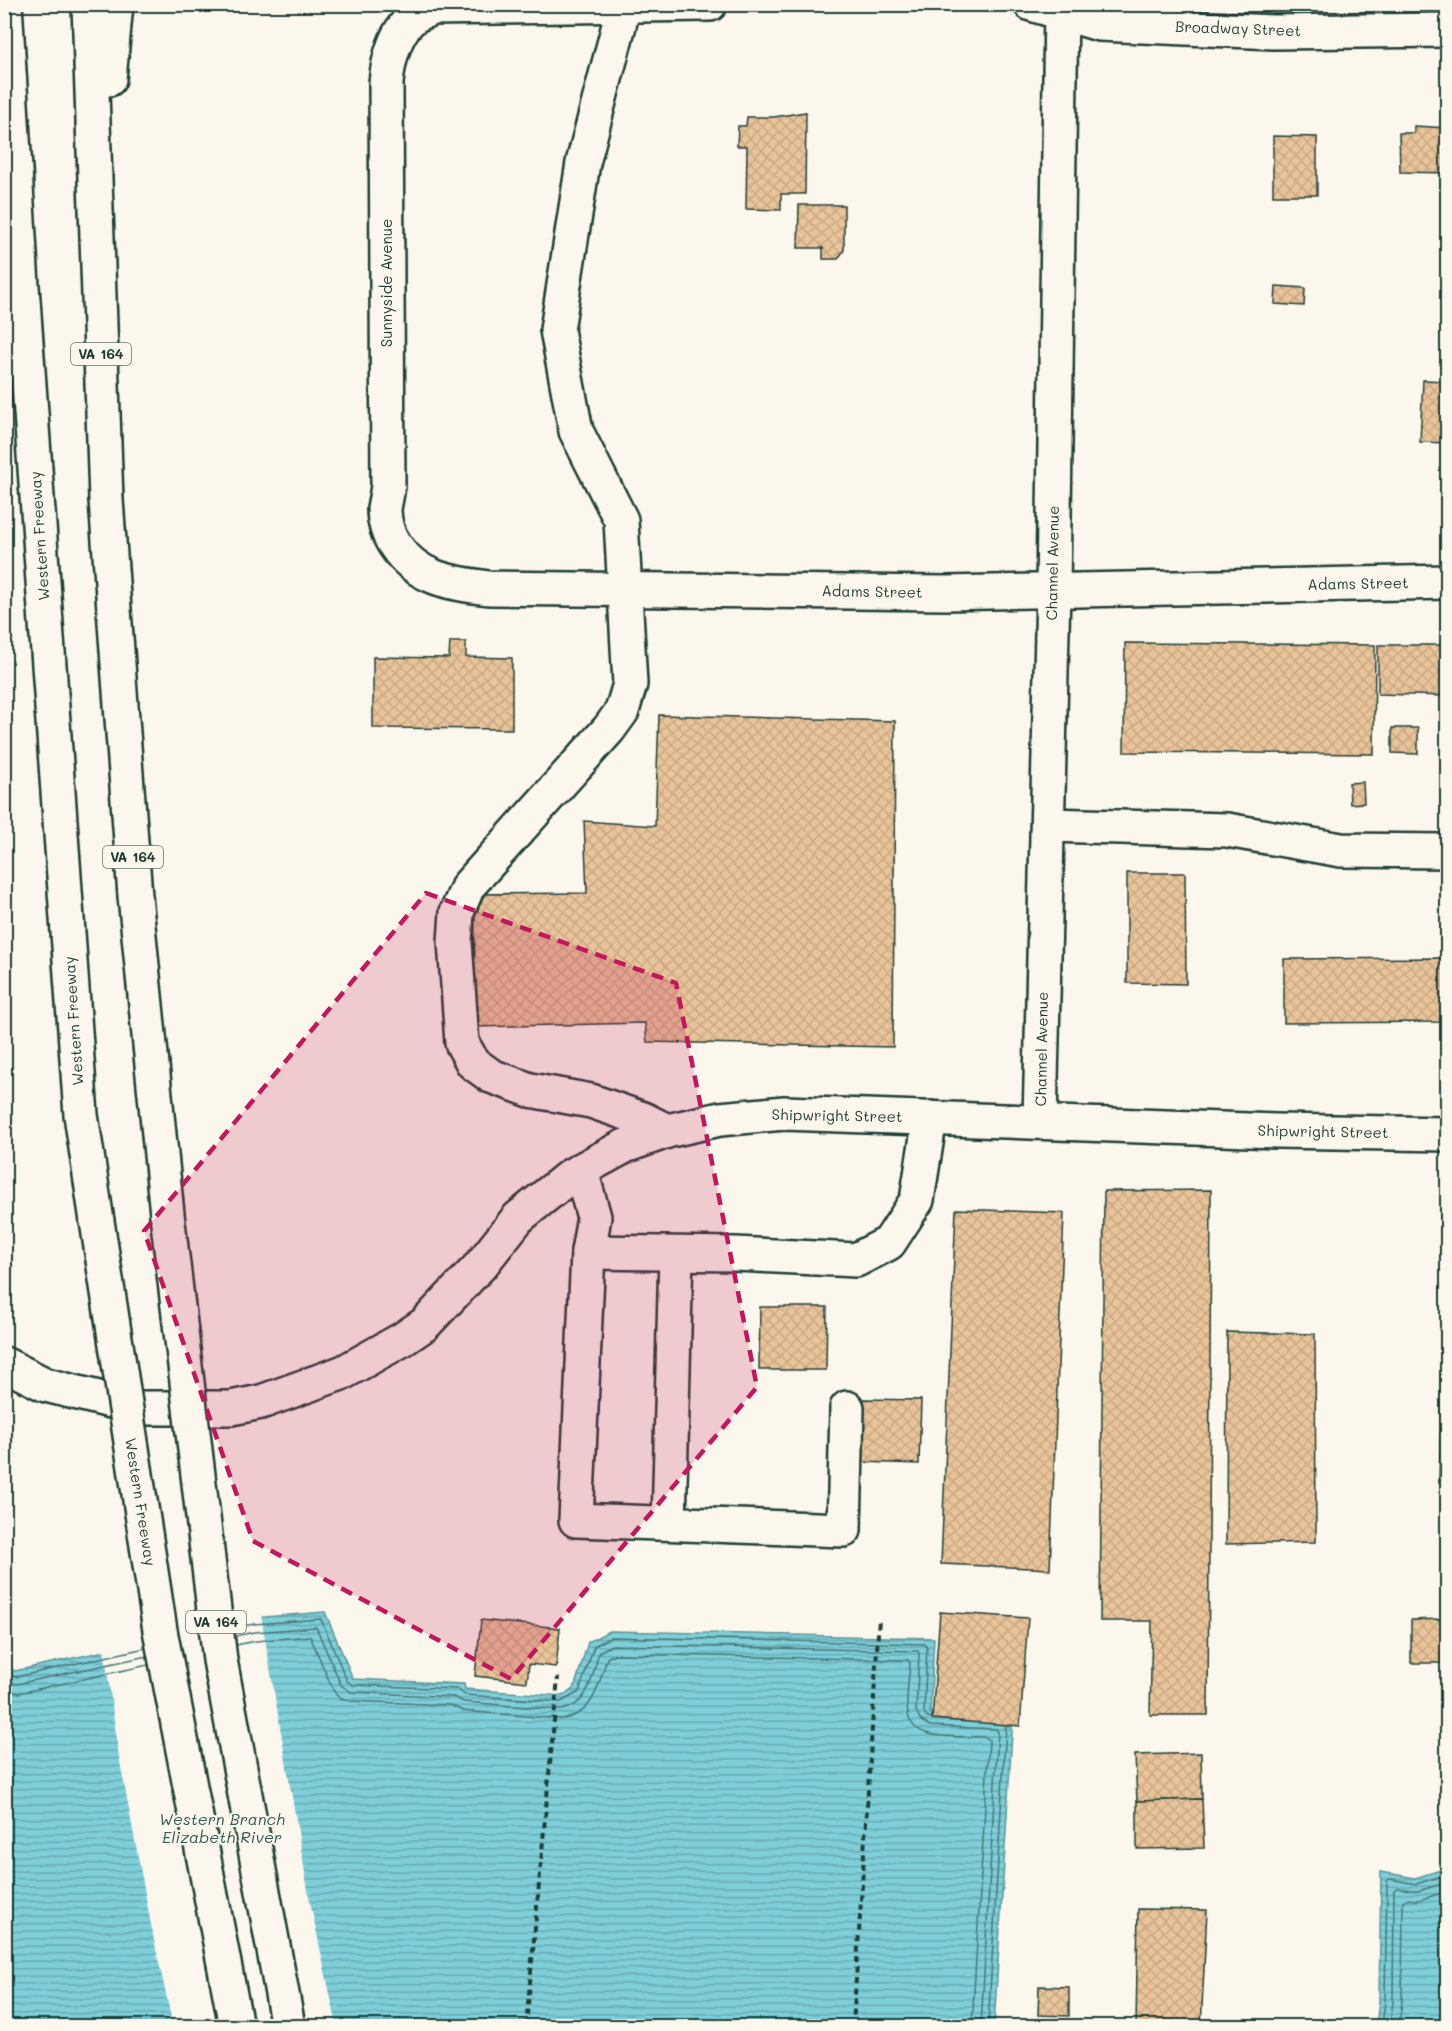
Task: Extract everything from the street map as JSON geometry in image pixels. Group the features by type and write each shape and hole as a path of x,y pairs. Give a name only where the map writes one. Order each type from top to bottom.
{"main road":[{"name":"Western Freeway","path":"5,4 23,298 81,1115 160,1630 236,2026"},
{"name":"VA 164","path":"89,4 106,512 135,896 167,1214 220,1660 288,2026"},
{"path":"96,209 116,4"},
{"path":"667,1131 643,1119 591,1101 530,1090 491,1076 473,1063 462,1043 455,942 457,912 468,885 609,729 622,711 630,684 621,520 576,430 556,330 583,164 624,6 710,4"},
{"name":"Sunnyside Avenue","path":"388,464 386,102 388,64 399,36 414,17 433,8 624,6"},
{"name":"Broadway Street","path":"1051,7 1099,24 1273,32 1448,30"},
{"name":"Channel Avenue","path":"1040,1121 1053,591 1051,7"},
{"name":"Adams Street","path":"388,464 388,486 384,511 389,536 403,557 423,573 453,583 489,588 934,593 1448,582"},
{"path":"1048,825 1227,830 1341,850 1448,851"},
{"name":"Shipwright Street","path":"4,1364 46,1385 139,1408 231,1408 261,1402 344,1372 425,1324 481,1265 518,1218 570,1176 625,1146 667,1131 720,1119 784,1113 1276,1131 1448,1134"},
{"path":"588,1252 856,1260 889,1243 917,1200 930,1118"},
{"path":"581,1171 594,1217 588,1252 576,1520 844,1530 847,1408"},
{"path":"669,1523 676,1254"}],"path":[{"path":"853,2026 879,1618"},
{"path":"526,2026 558,1677"}],"highlighted area":[{"path":"426,893 676,983 757,1387 511,1679 253,1541 144,1231"}],"water":[{"name":"Western Branch Elizabeth River","path":"325,1612 353,1679 464,1684 465,1689 562,1696 574,1689 588,1642 609,1631 934,1638 930,1712 1013,1716 994,2026 5,2026 4,1666 15,1671 253,1618"},
{"path":"1447,1868 1447,2026 1376,2026 1379,2001 1381,1872 1415,1878"}],"pier":[{"path":"252,1615 261,1615 310,1902 337,2026 173,2026 154,1940 119,1757 104,1648"}],"building":[{"path":"806,112 805,194 781,194 781,210 746,209 747,146 737,146 738,126 746,126 747,117 774,117"},
{"path":"1414,126 1448,128 1448,173 1400,172 1399,133 1414,133"},
{"path":"1273,136 1317,137 1317,195 1273,195"},
{"path":"799,205 844,205 844,250 838,259 823,259 823,248 798,248"},
{"path":"1276,286 1305,288 1304,306 1275,304"},
{"path":"1423,380 1448,381 1448,443 1420,442"},
{"path":"450,642 466,642 466,657 512,658 512,729 373,728 373,657 449,658"},
{"path":"1125,643 1375,645 1374,754 1124,752"},
{"path":"1378,645 1448,645 1448,696 1378,694"},
{"path":"659,715 895,721 893,1047 647,1042 645,1023 474,1027 475,894 587,893 584,821 655,826"},
{"path":"1392,728 1418,728 1418,754 1392,753"},
{"path":"1363,782 1364,803 1350,804 1349,783"},
{"path":"1127,873 1185,873 1186,984 1127,983"},
{"path":"1448,958 1448,1022 1284,1023 1284,959"},
{"path":"1211,1190 1208,1715 1150,1715 1152,1621 1100,1621 1104,1191"},
{"path":"956,1209 1064,1213 1050,1569 941,1564"},
{"path":"760,1307 827,1307 826,1370 759,1370"},
{"path":"1227,1332 1315,1334 1316,1542 1226,1544"},
{"path":"1442,1389 1448,1389 1448,1483 1439,1482"},
{"path":"864,1399 921,1400 919,1464 862,1462"},
{"path":"940,1612 1028,1618 1020,1726 932,1719"},
{"path":"1442,1619 1442,1663 1411,1663 1411,1620"},
{"path":"481,1620 560,1628 556,1667 529,1664 527,1682 475,1676"},
{"path":"1201,1753 1202,1799 1137,1801 1135,1755"},
{"path":"1202,1799 1204,1848 1137,1849 1137,1801"},
{"path":"1138,1909 1207,1910 1201,2026 1136,2026"},
{"path":"1039,1986 1069,1987 1069,2016 1038,2015"}]}
